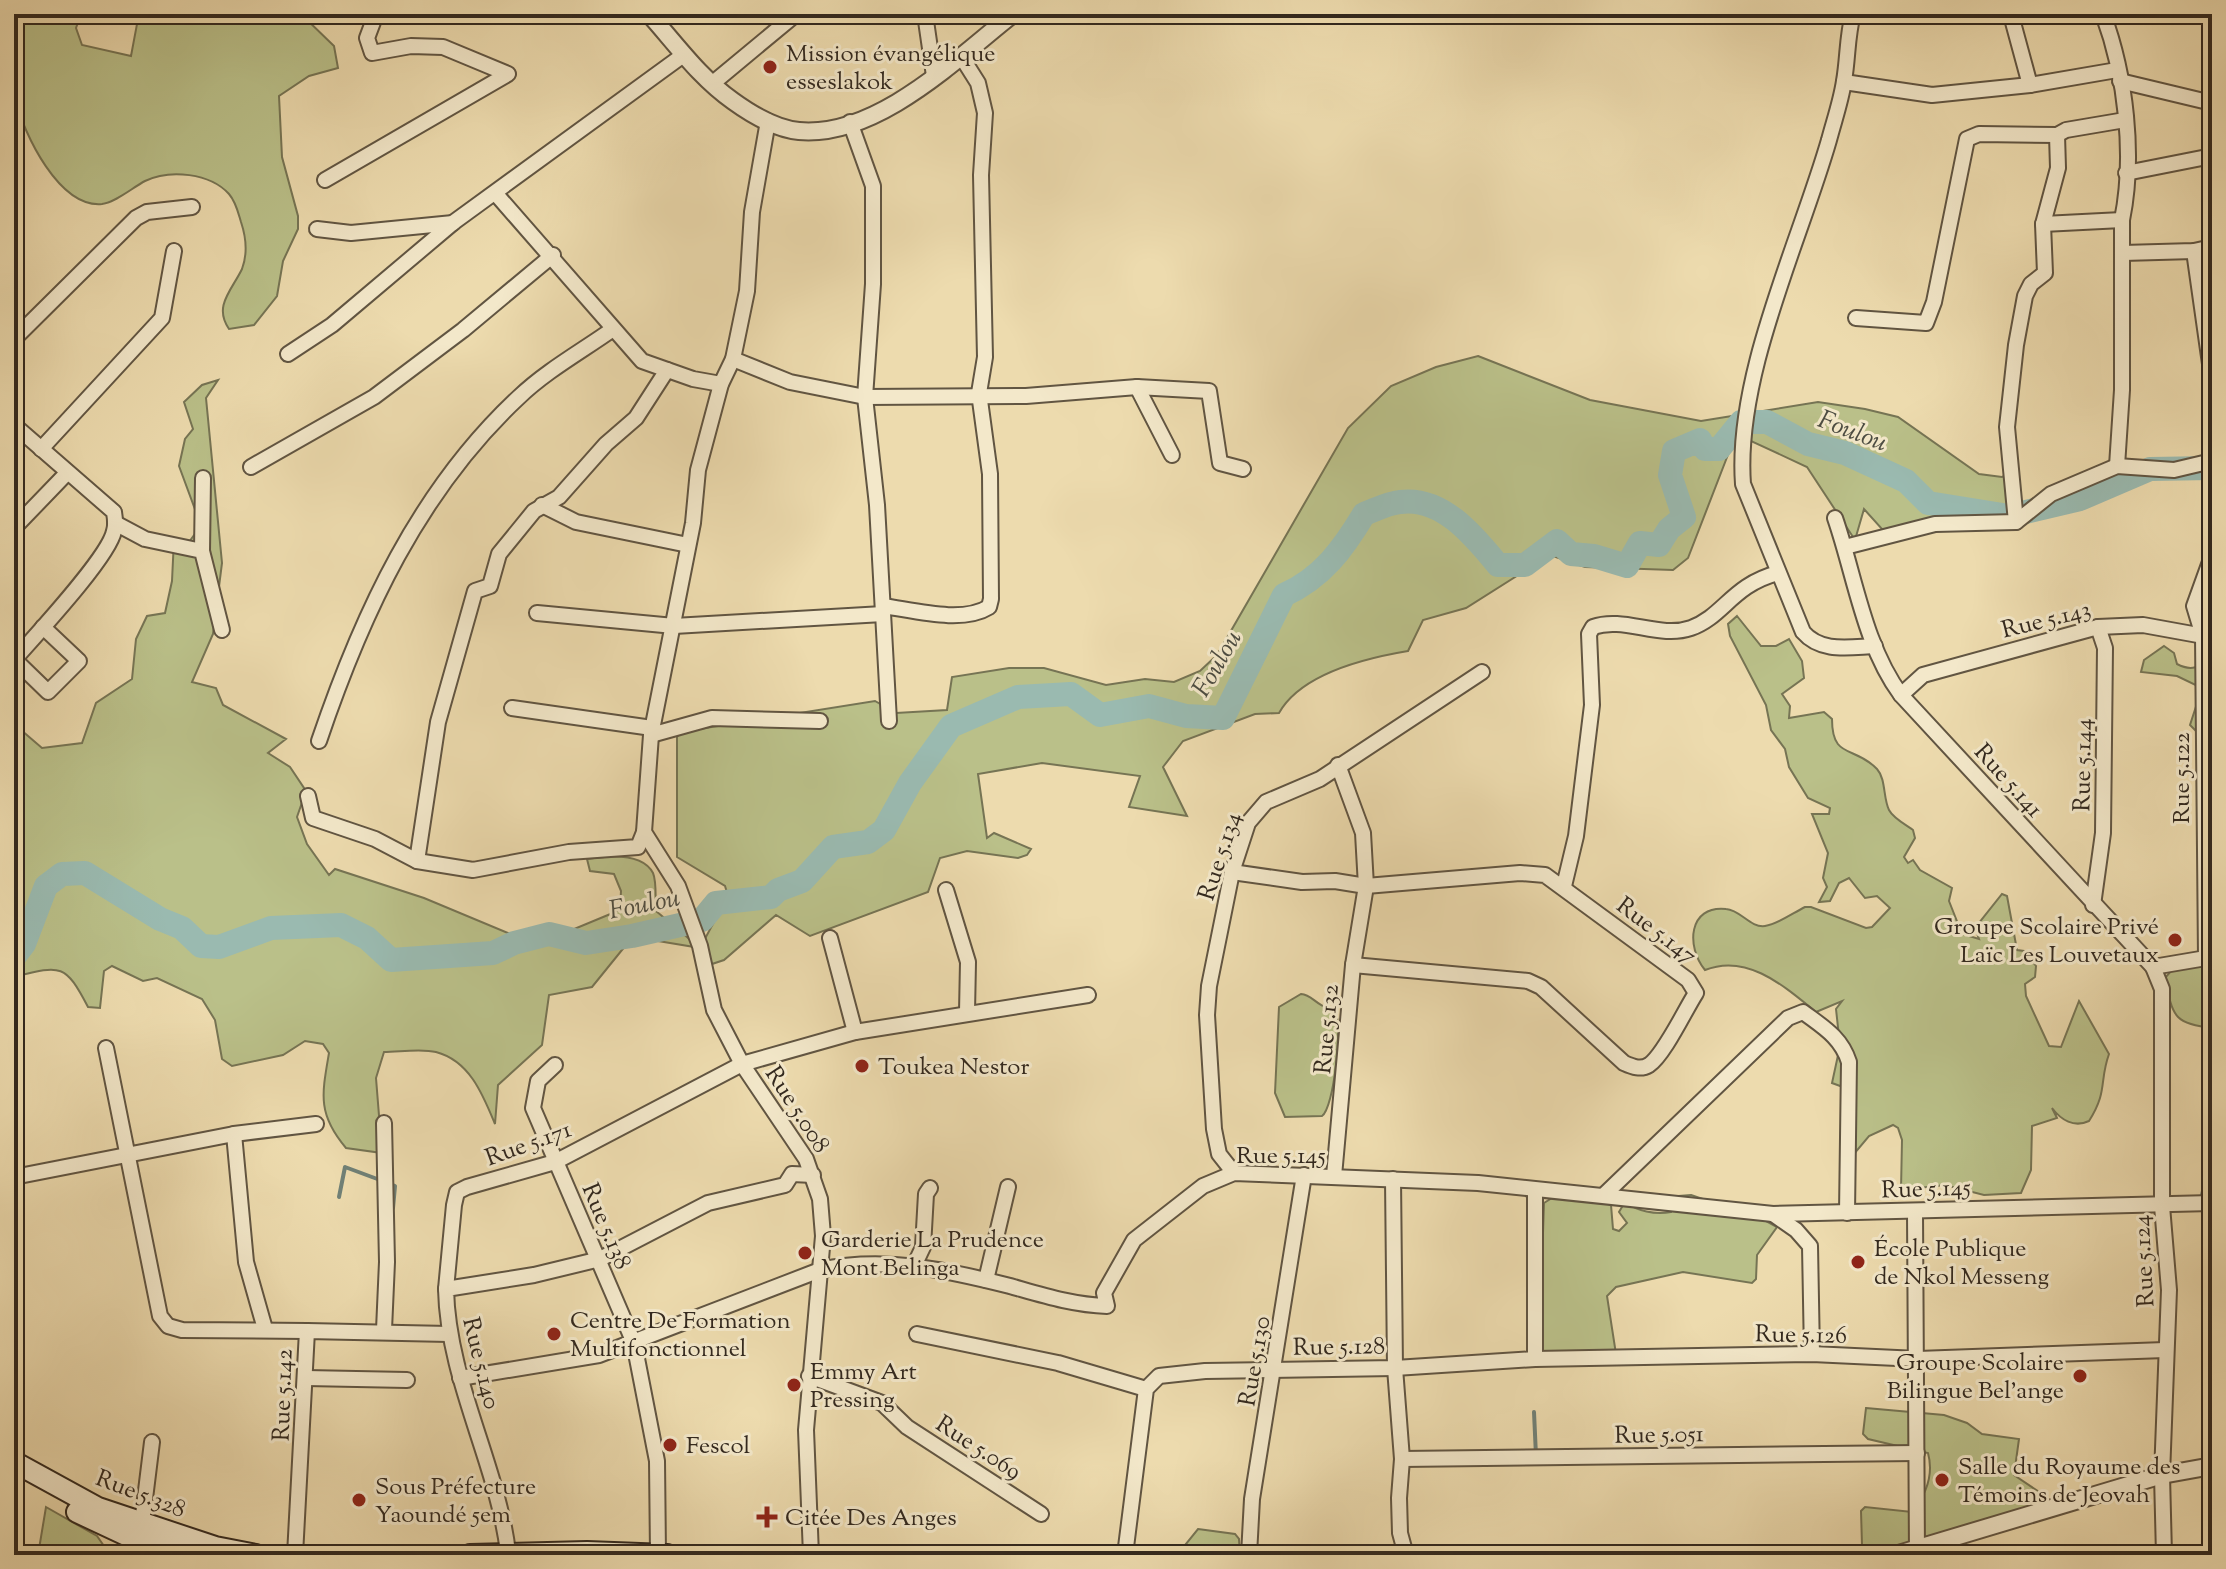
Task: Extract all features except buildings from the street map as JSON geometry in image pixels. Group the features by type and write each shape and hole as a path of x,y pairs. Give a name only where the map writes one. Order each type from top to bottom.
{"main road":[{"name":"Rue 5.328","path":"14,1462 98,1508 215,1547 256,1555"},
{"name":"Rue 5.328","path":"14,1477 126,1535 185,1555"},
{"path":"470,1555 508,1552 667,1555"}],"street":[{"path":"325,180 508,74 443,47 402,47 372,53 367,38 376,14"},
{"path":"713,83 796,14"},
{"path":"925,14 934,76"},
{"path":"656,17 682,56 733,101 768,121 798,131 850,122 890,106 961,56 1013,14"},
{"path":"1853,14 1844,82 1828,143 1780,285 1746,420 1743,484 1803,632 1812,643 1829,648 1875,646"},
{"path":"2103,14 2119,76 2128,140 2127,194 2122,220 2117,466"},
{"path":"2011,15 2030,85"},
{"path":"288,354 332,325 454,222 682,56"},
{"path":"537,613 674,626 883,610 951,614 981,612 989,607 992,584 990,474 979,393 985,357 981,175 985,113 978,83 961,56"},
{"path":"1844,82 1932,95 2119,76 2212,103"},
{"path":"1856,318 1926,323 1934,302 1967,139 1979,134 2057,135 2066,130 2125,120"},
{"path":"308,796 313,818 375,839 417,861 473,870 569,852 638,847 644,832 651,732 674,626 698,470 721,384 733,359 747,291 753,200 768,121"},
{"path":"850,122 873,186 873,284 865,397 889,721"},
{"path":"2016,522 2007,427 2011,383 2025,296 2031,284 2045,273 2043,224 2058,168 2057,135"},
{"path":"2126,173 2212,156"},
{"path":"496,194 553,255 642,361 721,384"},
{"path":"14,339 136,218 147,212 192,207"},
{"path":"2043,224 2122,220"},
{"path":"317,229 364,233 454,222"},
{"path":"2123,253 2194,251 2212,247"},
{"path":"41,449 162,318 174,251"},
{"path":"2194,251 2212,374"},
{"path":"251,467 374,397 463,330 553,255"},
{"path":"319,741 349,652 384,580 468,447 521,395 613,329"},
{"path":"733,359 790,382 865,397 979,393 1026,396 1137,387 1209,391 1220,463 1243,469"},
{"path":"417,861 438,722 475,591 490,586 499,554 542,505 559,497 606,444 636,418 667,370"},
{"path":"1137,387 1172,455"},
{"path":"14,425 66,474 114,512 115,523 109,542 14,660 48,692 79,661 43,627"},
{"path":"1845,547 1935,524 2016,522 2051,494 2117,466 2174,470 2212,461"},
{"path":"14,528 66,474"},
{"path":"203,478 202,551 222,630"},
{"path":"542,505 576,522 688,545"},
{"name":"Rue 5.141","path":"1835,518 1883,668 1901,695 2153,967"},
{"path":"115,523 145,539 202,551"},
{"name":"Rue 5.122","path":"2209,957 2208,637 2194,606 2212,556"},
{"path":"1564,886 1572,863 1587,756 1592,705 1589,634 1593,627 1619,625 1668,631 1691,628 1708,619 1755,579 1778,573"},
{"name":"Rue 5.143","path":"1901,695 1923,675 2098,627 2143,625 2208,637"},
{"name":"Rue 5.144","path":"2093,905 2103,802 2105,648 2098,627"},
{"name":"Rue 5.134","path":"1234,1173 1219,1154 1214,1129 1207,1015 1209,986 1232,872 1254,811 1266,802 1305,787 1482,672"},
{"path":"512,708 651,732 712,718 820,721"},
{"name":"Rue 5.132","path":"1334,1176 1353,965 1366,886 1363,833 1338,765"},
{"name":"Rue 5.008","path":"644,832 678,886 691,920 714,1010 742,1064 791,1135 813,1175 823,1236 806,1430 811,1555"},
{"name":"Rue 5.147","path":"1232,872 1302,882 1335,881 1366,886 1532,872 1564,886 1695,986 1696,993 1648,1066 1636,1068 1624,1063 1541,987 1528,981 1353,965"},
{"path":"946,890 968,962 967,1012"},
{"path":"830,938 855,1032"},
{"path":"2153,967 2209,957"},
{"name":"Rue 5.124","path":"2153,967 2162,989 2162,1206 2169,1290 2162,1475 2164,1555"},
{"name":"Rue 5.171","path":"446,1289 457,1192 555,1162 742,1064 855,1032 1088,995"},
{"path":"1605,1194 1788,1018 1803,1012 1834,1035 1845,1047 1849,1062 1847,1213"},
{"path":"106,1048 160,1316 168,1326 182,1330 307,1331"},
{"name":"Rue 5.138","path":"555,1065 538,1081 532,1097 533,1108 600,1259 617,1310 634,1343 657,1461 658,1554"},
{"path":"384,1123 387,1262 384,1330"},
{"path":"14,1177 234,1134 316,1124"},
{"path":"234,1134 246,1262 265,1329"},
{"name":"Rue 5.145","path":"460,1378 554,1365 634,1343 820,1270 870,1262 914,1266 986,1280 1082,1305 1107,1306 1104,1293 1134,1240 1203,1186 1234,1173 1393,1179 1605,1194 1773,1214 2212,1203"},
{"name":"Rue 5.140","path":"508,1552 502,1507 449,1334 446,1289 534,1275 600,1259 708,1203 785,1185 792,1174 813,1175"},
{"name":"Rue 5.130","path":"1249,1555 1252,1499 1304,1175"},
{"path":"1393,1179 1395,1368 1402,1459 1400,1533 1406,1555"},
{"path":"986,1280 1008,1187"},
{"path":"914,1266 923,1247 926,1194 930,1188"},
{"path":"1535,1190 1535,1359"},
{"path":"1915,1212 1917,1552"},
{"path":"1810,1213 1812,1354"},
{"path":"1773,1214 1796,1230 1810,1246"},
{"name":"Rue 5.142","path":"295,1555 307,1331 384,1330 449,1334"},
{"path":"917,1334 1058,1363 1146,1389 1125,1555"},
{"name":"Rue 5.126","path":"1535,1359 1812,1354 1918,1359 2165,1350"},
{"name":"Rue 5.128","path":"1146,1389 1159,1376 1169,1374 1395,1368 1535,1359"},
{"name":"Rue 5.069","path":"809,1376 882,1403 907,1427 1041,1514"},
{"path":"306,1378 407,1380"},
{"path":"142,1523 152,1442"},
{"name":"Rue 5.051","path":"1402,1459 1917,1453"},
{"path":"1895,1555 1917,1552 2162,1475 2212,1466"}],"green space":[{"path":"14,14 81,14 76,28 82,45 131,56 137,24 143,14 301,14 334,46 338,68 309,76 279,96 282,157 298,216 298,229 283,261 277,296 254,325 229,329 223,313 229,291 242,269 246,245 235,204 221,187 201,177 166,175 145,181 102,204 86,202 58,182 26,131 13,89"},
{"path":"1478,356 1590,400 1701,421 1818,402 1865,409 1898,417 1979,474 2002,477 2010,472 2016,522 1951,522 1890,538 1864,509 1855,540 1807,467 1736,434 1688,558 1673,570 1585,567 1550,555 1466,608 1423,620 1408,651 1355,663 1318,678 1289,699 1279,713 1255,714 1183,741 1163,767 1187,816 1129,807 1140,776 1042,763 978,774 987,838 994,833 1031,849 1027,855 1018,858 967,851 940,858 928,892 810,936 776,915 724,960 712,964 700,948 728,896 725,886 677,857 677,737 680,732 875,701 896,713 947,710 952,677 1009,668 1044,668 1106,685 1145,679 1174,682 1200,671 1217,655 1348,428 1391,386 1436,367"},
{"path":"218,380 206,398 222,563 213,634 192,682 216,688 223,705 286,739 268,753 290,767 306,791 297,817 307,844 329,875 335,869 424,898 520,938 555,937 620,910 621,891 614,874 590,871 587,859 632,859 648,866 653,873 656,911 700,948 652,940 626,945 592,987 549,995 542,1045 498,1085 495,1124 474,1080 448,1056 417,1050 384,1052 376,1078 382,1153 346,1148 330,1125 324,1103 329,1053 323,1044 305,1041 283,1055 232,1066 222,1059 215,1020 202,999 157,978 143,981 112,966 104,971 100,1008 88,1007 73,982 60,971 42,970 14,977 14,724 42,748 82,743 96,703 132,679 136,639 147,616 165,613 172,581 174,539 189,542 197,531 196,512 179,466 185,439 193,429 184,402 202,385"},
{"path":"1737,616 1761,646 1776,646 1789,639 1802,661 1804,678 1782,694 1790,706 1789,718 1824,712 1832,719 1833,732 1840,747 1877,769 1889,810 1913,830 1915,838 1904,857 1908,863 1913,860 1920,870 1952,888 1949,901 1962,934 1979,939 1975,928 2002,894 2007,896 2017,950 2024,951 2036,966 2035,977 2025,984 2026,996 2049,1046 2061,1047 2079,1001 2109,1054 2099,1102 2089,1121 2078,1124 2068,1122 2052,1108 2057,1118 2032,1126 2031,1170 2021,1193 1984,1195 1945,1185 1901,1190 1902,1140 1898,1128 1893,1125 1869,1136 1854,1154 1843,1087 1832,1083 1840,1046 1836,1009 1842,1001 1816,1012 1764,975 1736,966 1705,970 1699,961 1693,940 1694,929 1704,914 1713,910 1731,910 1755,924 1765,926 1811,907 1866,928 1872,927 1890,908 1877,896 1865,898 1849,878 1839,883 1830,901 1819,902 1827,887 1823,878 1828,853 1812,814 1829,814 1830,808 1808,798 1789,767 1785,749 1771,730 1766,705 1730,636 1728,624"},
{"path":"2164,646 2174,653 2177,664 2187,668 2199,666 2212,657 2212,707 2203,731 2198,733 2190,725 2202,688 2177,676 2141,672 2144,660"},
{"path":"2212,964 2212,1028 2189,1024 2173,1009 2164,979 2172,970"},
{"path":"1301,994 1335,1009 1338,1031 1336,1065 1330,1098 1322,1116 1285,1117 1275,1093 1279,1007"},
{"path":"1691,1195 1703,1199 1708,1210 1757,1216 1777,1227 1757,1255 1756,1279 1752,1283 1683,1272 1616,1287 1607,1296 1616,1354 1554,1357 1539,1352 1544,1203 1552,1198 1603,1197 1611,1205 1613,1229 1619,1231 1627,1223 1619,1212 1625,1202 1641,1210 1665,1213 1671,1212 1679,1196"},
{"path":"1866,1408 1944,1415 1967,1423 1982,1434 2019,1439 2014,1475 2045,1496 2043,1501 2019,1516 1989,1524 1938,1555 1859,1555 1862,1545 1861,1511 1865,1507 1912,1512 1924,1492 1930,1469 1928,1453 1868,1439 1863,1434"},
{"path":"46,1507 97,1536 104,1546 100,1555 38,1555"},
{"path":"1198,1529 1235,1534 1239,1539 1240,1555 1177,1555"}],"waterway":[{"name":"Foulou","path":"14,957 24,944 46,886 62,874 85,873 160,919 182,928 201,946 219,947 271,928 341,925 367,938 391,960 493,953 514,943 549,934 586,943 702,920 716,903 771,897 778,890 802,881 833,847 868,842 884,830 910,783 951,726 1018,697 1071,694 1100,715 1149,706 1186,716 1223,718 1284,595 1320,571 1339,551 1364,514 1382,507 1415,502 1430,505 1456,520 1498,565 1525,565 1557,541 1571,554 1594,556 1627,566 1640,543 1659,545 1669,529 1684,517 1670,475 1674,451 1700,440 1705,449 1719,449 1741,422 1767,422 1808,444 1845,453 1906,481 1928,503 2009,516 2080,499 2150,469 2212,468"},
{"path":"339,1197 345,1167 380,1180"},
{"path":"388,1183 395,1186 393,1208"},
{"path":"2201,1199 2204,1187"},
{"path":"1534,1412 1536,1456"}],"place":[{"name":"Mission évangélique esseslakok","path":"770,67"},
{"name":"Groupe Scolaire Privé Laïc Les Louvetaux","path":"2175,940"},
{"name":"Toukea Nestor","path":"862,1066"},
{"name":"Garderie La Prudence Mont Belinga","path":"805,1253"},
{"name":"École Publique de Nkol Messeng","path":"1858,1262"},
{"name":"Centre De Formation Multifonctionnel","path":"554,1334"},
{"name":"Groupe Scolaire Bilingue Bel'ange","path":"2080,1376"},
{"name":"Emmy Art Pressing","path":"794,1385"},
{"name":"Fescol","path":"670,1445"},
{"name":"Salle du Royaume des Témoins de Jeovah","path":"1942,1480"},
{"name":"Sous Préfecture Yaoundé 5em","path":"359,1500"},
{"name":"Citée Des Anges","path":"767,1517"}]}
